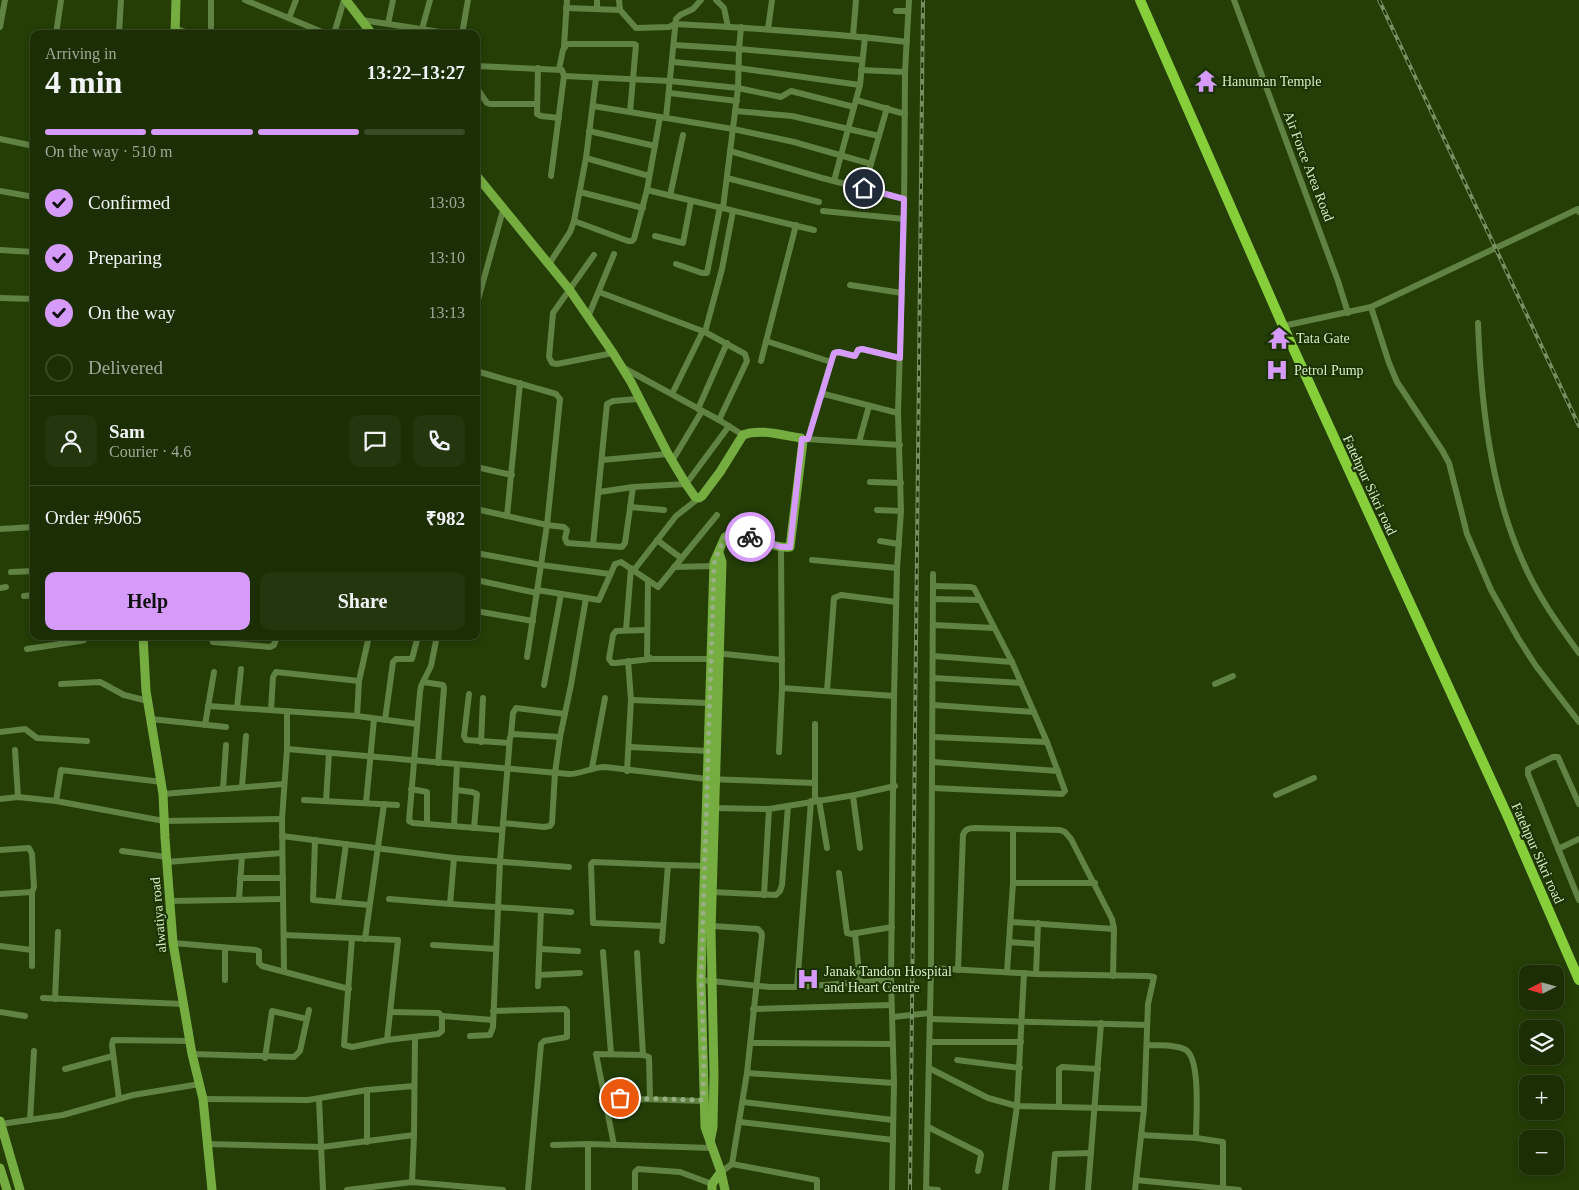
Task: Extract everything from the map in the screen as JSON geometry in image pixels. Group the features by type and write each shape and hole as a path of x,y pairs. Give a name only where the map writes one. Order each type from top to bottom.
{"main road":[{"name":"Fatehpur Sikri road","path":"1140,0 1283,326 1504,808 1579,980"}],"street":[{"path":"0,27 5,0"},
{"path":"57,30 62,0"},
{"path":"119,30 121,0"},
{"path":"176,0 176,30"},
{"path":"211,0 211,30"},
{"path":"245,0 318,30"},
{"path":"289,18 296,0"},
{"path":"345,0 369,30"},
{"path":"335,30 345,0"},
{"path":"388,24 393,0"},
{"path":"422,29 430,0"},
{"path":"463,30 468,0"},
{"path":"559,69 564,46 566,0"},
{"path":"597,0 597,9"},
{"path":"619,0 620,10 634,28 669,27 675,24 728,26 907,42"},
{"path":"574,221 632,241 647,190 655,146 669,94 677,17 693,9 701,0"},
{"path":"716,0 724,8 728,26"},
{"path":"768,29 772,0"},
{"path":"853,36 856,0"},
{"path":"892,1190 894,1083 891,980 895,786 894,696 897,568 901,511 898,414 904,219 905,72 909,0"},
{"name":"Air Force Area Road","path":"1234,0 1348,313"},
{"path":"566,8 620,10"},
{"path":"896,11 908,11"},
{"path":"362,20 428,30"},
{"path":"676,264 702,274 708,272 727,178 738,88 741,27"},
{"path":"834,181 860,85 865,37"},
{"path":"564,46 568,44 634,44 636,47 630,112"},
{"path":"674,45 862,60"},
{"path":"673,62 738,68 860,85"},
{"path":"480,66 562,70 564,76 551,176"},
{"path":"538,68 538,116 559,118"},
{"path":"862,70 905,72"},
{"path":"564,76 670,81 738,88 781,97 791,91 854,108"},
{"path":"549,264 570,232 574,221 586,158 596,78"},
{"path":"480,93 487,103 490,104 537,104"},
{"path":"669,94 736,101"},
{"path":"856,100 905,114"},
{"path":"593,106 733,129 794,142 871,164"},
{"path":"864,188 887,108"},
{"path":"735,111 786,115 879,136"},
{"path":"590,131 655,146"},
{"path":"670,196 683,135"},
{"path":"0,139 30,145"},
{"path":"730,151 904,199"},
{"path":"586,158 649,176"},
{"path":"727,178 819,202"},
{"path":"480,180 569,289 621,366 692,494 699,498"},
{"path":"647,190 814,230"},
{"path":"0,191 30,196"},
{"path":"580,192 642,208"},
{"path":"655,236 683,243 691,200"},
{"path":"1283,326 1371,307 1578,209 1579,212"},
{"path":"480,293 503,210"},
{"path":"672,394 704,331 722,269 733,211"},
{"path":"823,211 904,219"},
{"path":"761,361 796,225"},
{"path":"0,250 30,252"},
{"path":"588,317 614,254"},
{"path":"594,255 553,313 550,361 557,364 613,353"},
{"path":"850,285 902,293"},
{"path":"599,292 704,331 727,342 745,354 747,359 719,420"},
{"path":"0,298 30,299"},
{"path":"1371,307 1397,382 1449,463 1467,534 1491,590 1536,666 1579,722"},
{"path":"1478,323 1491,454 1508,525 1530,578 1555,620 1579,653"},
{"path":"670,457 700,410 727,342"},
{"path":"766,342 831,362"},
{"path":"725,1190 721,1172 705,1127 701,980 712,779 715,559 725,537 735,534 781,547 788,548 791,545 805,439 833,355 836,352 855,356 858,350 862,349 900,358"},
{"path":"621,366 743,435 759,432 805,439 900,445"},
{"path":"480,372 556,394 560,399 547,525 527,657"},
{"path":"507,516 520,383"},
{"path":"821,395 827,394 898,414"},
{"path":"593,545 607,404 613,401 638,399"},
{"path":"859,442 869,406"},
{"path":"598,492 686,484 729,426"},
{"path":"626,630 632,569 683,509 699,498 720,472 743,435"},
{"path":"602,460 670,457"},
{"path":"480,468 512,475"},
{"path":"870,482 901,483"},
{"path":"480,510 547,525 565,527 567,530 565,540 568,543 620,547 624,545 632,488"},
{"path":"630,507 664,510"},
{"path":"877,510 901,511"},
{"path":"480,581 537,592 597,600 600,599 610,574 618,561 656,586 661,586 681,558 717,515"},
{"path":"0,529 30,527"},
{"path":"656,540 681,558"},
{"path":"880,541 899,544"},
{"path":"779,752 782,688 781,547"},
{"path":"712,779 708,751 708,703 722,562 719,553"},
{"path":"480,554 541,565 610,574"},
{"path":"812,560 897,568"},
{"path":"674,567 714,566"},
{"path":"11,572 30,571"},
{"path":"933,574 932,968 926,1189 938,1190"},
{"path":"648,580 646,656 652,659"},
{"path":"933,586 974,588 1012,662 1047,742 1064,788 1063,793 933,788"},
{"path":"544,685 561,594"},
{"path":"24,596 30,595"},
{"path":"827,691 834,598 841,595 896,602"},
{"path":"436,640 431,666 420,692 409,821 413,823 474,828 550,826 552,823 555,773 560,737 586,598"},
{"path":"933,599 980,600"},
{"path":"480,612 533,621"},
{"path":"933,625 994,628"},
{"path":"646,630 619,630 614,632 610,660 612,663 714,655 782,660"},
{"path":"26,649 84,640"},
{"name":"alwatiya road","path":"143,640 146,691 162,782 174,943 189,1041 203,1099 212,1190"},
{"path":"212,640 213,642 272,647 276,640"},
{"path":"357,716 359,681 366,640"},
{"path":"385,720 393,662 396,659 412,659 417,640"},
{"path":"933,656 1012,662"},
{"path":"627,771 630,747 631,700 628,661"},
{"path":"237,708 241,669"},
{"path":"205,725 214,672"},
{"path":"271,710 273,677 276,672 359,681"},
{"path":"1216,684 1233,676"},
{"path":"933,678 1021,683"},
{"path":"60,684 100,682 124,695 148,701"},
{"path":"423,682 439,684 444,688 438,763"},
{"path":"782,688 894,696"},
{"path":"469,694 465,738 468,741 509,742"},
{"path":"481,742 483,698"},
{"path":"592,768 606,698"},
{"path":"631,700 708,703"},
{"path":"933,705 1034,712"},
{"path":"208,706 357,716 417,724"},
{"path":"470,1036 490,1035 493,1027 502,826 506,769 513,713 516,708 565,714"},
{"path":"284,971 282,819 287,749 287,711"},
{"path":"151,719 226,727"},
{"path":"366,803 374,719"},
{"path":"797,987 815,801 815,724"},
{"path":"0,732 25,729 37,738 87,741"},
{"path":"511,734 560,737"},
{"path":"242,787 246,736"},
{"path":"933,737 1047,742"},
{"path":"223,789 226,745"},
{"path":"630,747 708,751"},
{"path":"287,749 555,773 574,774 592,768 605,768 712,779 815,783"},
{"path":"15,750 18,797"},
{"path":"326,801 328,753"},
{"path":"1579,804 1558,757 1553,757 1528,769 1528,774 1579,900"},
{"path":"933,762 1058,771"},
{"path":"454,826 458,765"},
{"path":"56,802 61,770 162,782"},
{"path":"1276,795 1314,778"},
{"path":"163,794 284,784"},
{"path":"710,808 769,809 853,796 895,786"},
{"path":"411,789 427,792 426,824"},
{"path":"456,790 477,794 474,828"},
{"path":"853,796 860,848"},
{"path":"0,799 18,797 56,802 164,821 282,819"},
{"path":"304,800 397,805"},
{"path":"815,801 827,848"},
{"path":"365,939 384,804"},
{"path":"712,892 776,895 780,891 788,806"},
{"path":"764,895 769,809"},
{"path":"958,970 964,831 969,828 1060,830 1065,832 1071,839 1112,919 1114,929 1113,976"},
{"path":"1008,972 1013,882 1013,830"},
{"path":"282,836 454,858 569,867"},
{"path":"1558,849 1579,839"},
{"path":"316,840 313,900 369,905"},
{"path":"338,902 346,844"},
{"path":"0,850 26,848 31,850 34,887 32,892 32,966"},
{"path":"122,851 167,859 282,853"},
{"path":"239,900 242,856"},
{"path":"450,904 454,858"},
{"path":"663,926 593,923 590,881 591,864 593,862 708,866"},
{"path":"662,942 668,865"},
{"path":"708,866 712,892 714,1066 711,1145"},
{"path":"839,873 847,933 855,934 892,927"},
{"path":"240,878 283,878"},
{"path":"1013,882 1095,883"},
{"path":"0,894 32,892"},
{"path":"170,900 283,899"},
{"path":"389,899 571,912"},
{"path":"538,986 541,910"},
{"path":"1010,922 1114,929"},
{"path":"1036,974 1038,923"},
{"path":"635,1190 635,1172 638,1169 680,1172 712,1187 721,1172 732,1164 751,1043 755,985 762,935 760,930 712,926"},
{"path":"55,999 58,932"},
{"path":"855,934 860,983"},
{"path":"284,935 396,939 399,942 387,1040"},
{"path":"352,938 344,1045 352,1047 441,1033 442,1016"},
{"path":"1009,942 1037,944"},
{"path":"174,943 258,950 260,965 349,990"},
{"path":"433,945 496,949"},
{"path":"0,946 32,950"},
{"path":"225,948 225,980"},
{"path":"540,949 578,951"},
{"path":"603,952 611,1053"},
{"path":"637,952 643,1055"},
{"path":"932,968 1036,974 1148,976 1154,978 1148,1004 1148,1045 1144,1109 1135,1190"},
{"path":"539,975 580,973"},
{"path":"1005,1190 1018,1106 1024,973"},
{"path":"701,980 797,987 891,980"},
{"path":"43,998 183,1004"},
{"path":"753,1009 891,1004"},
{"path":"494,1010 552,1008 565,1009 567,1011 567,1037 544,1041 542,1044 528,1190"},
{"path":"192,1054 265,1058 294,1057 300,1051 309,1010"},
{"path":"265,1058 272,1011 307,1019"},
{"path":"0,1012 25,1016"},
{"path":"390,1012 439,1013 442,1016 493,1020"},
{"path":"893,1017 930,1016 1022,1022 1147,1025"},
{"path":"1088,1190 1101,1023"},
{"path":"412,1182 415,1037"},
{"path":"119,1099 113,1056 113,1040 189,1041"},
{"path":"930,1042 1021,1042"},
{"path":"751,1043 892,1044"},
{"path":"1148,1045 1185,1049 1194,1061 1196,1069 1196,1138"},
{"path":"30,1120 34,1050"},
{"path":"614,1146 596,1056 598,1053 643,1055 649,1059 650,1099"},
{"path":"65,1069 113,1056"},
{"path":"957,1060 1020,1068"},
{"path":"1059,1107 1059,1069 1062,1067 1098,1069"},
{"path":"929,1068 988,1098 1018,1106 1144,1109"},
{"path":"747,1073 894,1083"},
{"path":"20,1190 0,1123 82,1111 133,1095 200,1084"},
{"path":"203,1099 318,1099 367,1090 414,1086"},
{"path":"367,1090 367,1142"},
{"path":"605,1098 703,1100"},
{"path":"318,1099 322,1147 322,1190"},
{"path":"743,1102 893,1120"},
{"path":"740,1122 893,1140"},
{"path":"928,1127 980,1153 982,1155 978,1171"},
{"path":"207,1144 322,1147 414,1135"},
{"path":"1141,1135 1196,1138 1223,1142 1223,1189"},
{"path":"588,1144 588,1190"},
{"path":"553,1145 711,1145"},
{"path":"1052,1190 1055,1154 1091,1152"},
{"path":"732,1164 816,1179 816,1190"},
{"path":"0,1168 7,1190"},
{"path":"1136,1180 1239,1190"},
{"path":"347,1190 412,1182 503,1190"}],"railway":[{"path":"910,1190 923,0"},
{"path":"1379,0 1579,426"}],"way so far":[{"path":"620,1098 703,1100 704,1052 701,980 708,779 708,703 714,562 725,537 735,534 750,537"}],"place":[{"name":"Hanuman Temple","path":"1206,81"},
{"name":"Tata Gate","path":"1279,338"},
{"name":"Petrol Pump","path":"1277,370"},
{"name":"Janak Tandon Hospital and Heart Centre","path":"808,979"}],"route":[{"path":"750,537 781,547 788,548 791,545 802,439 808,439 834,353 839,352 856,356 858,350 862,349 900,358 904,199 864,188"}]}
